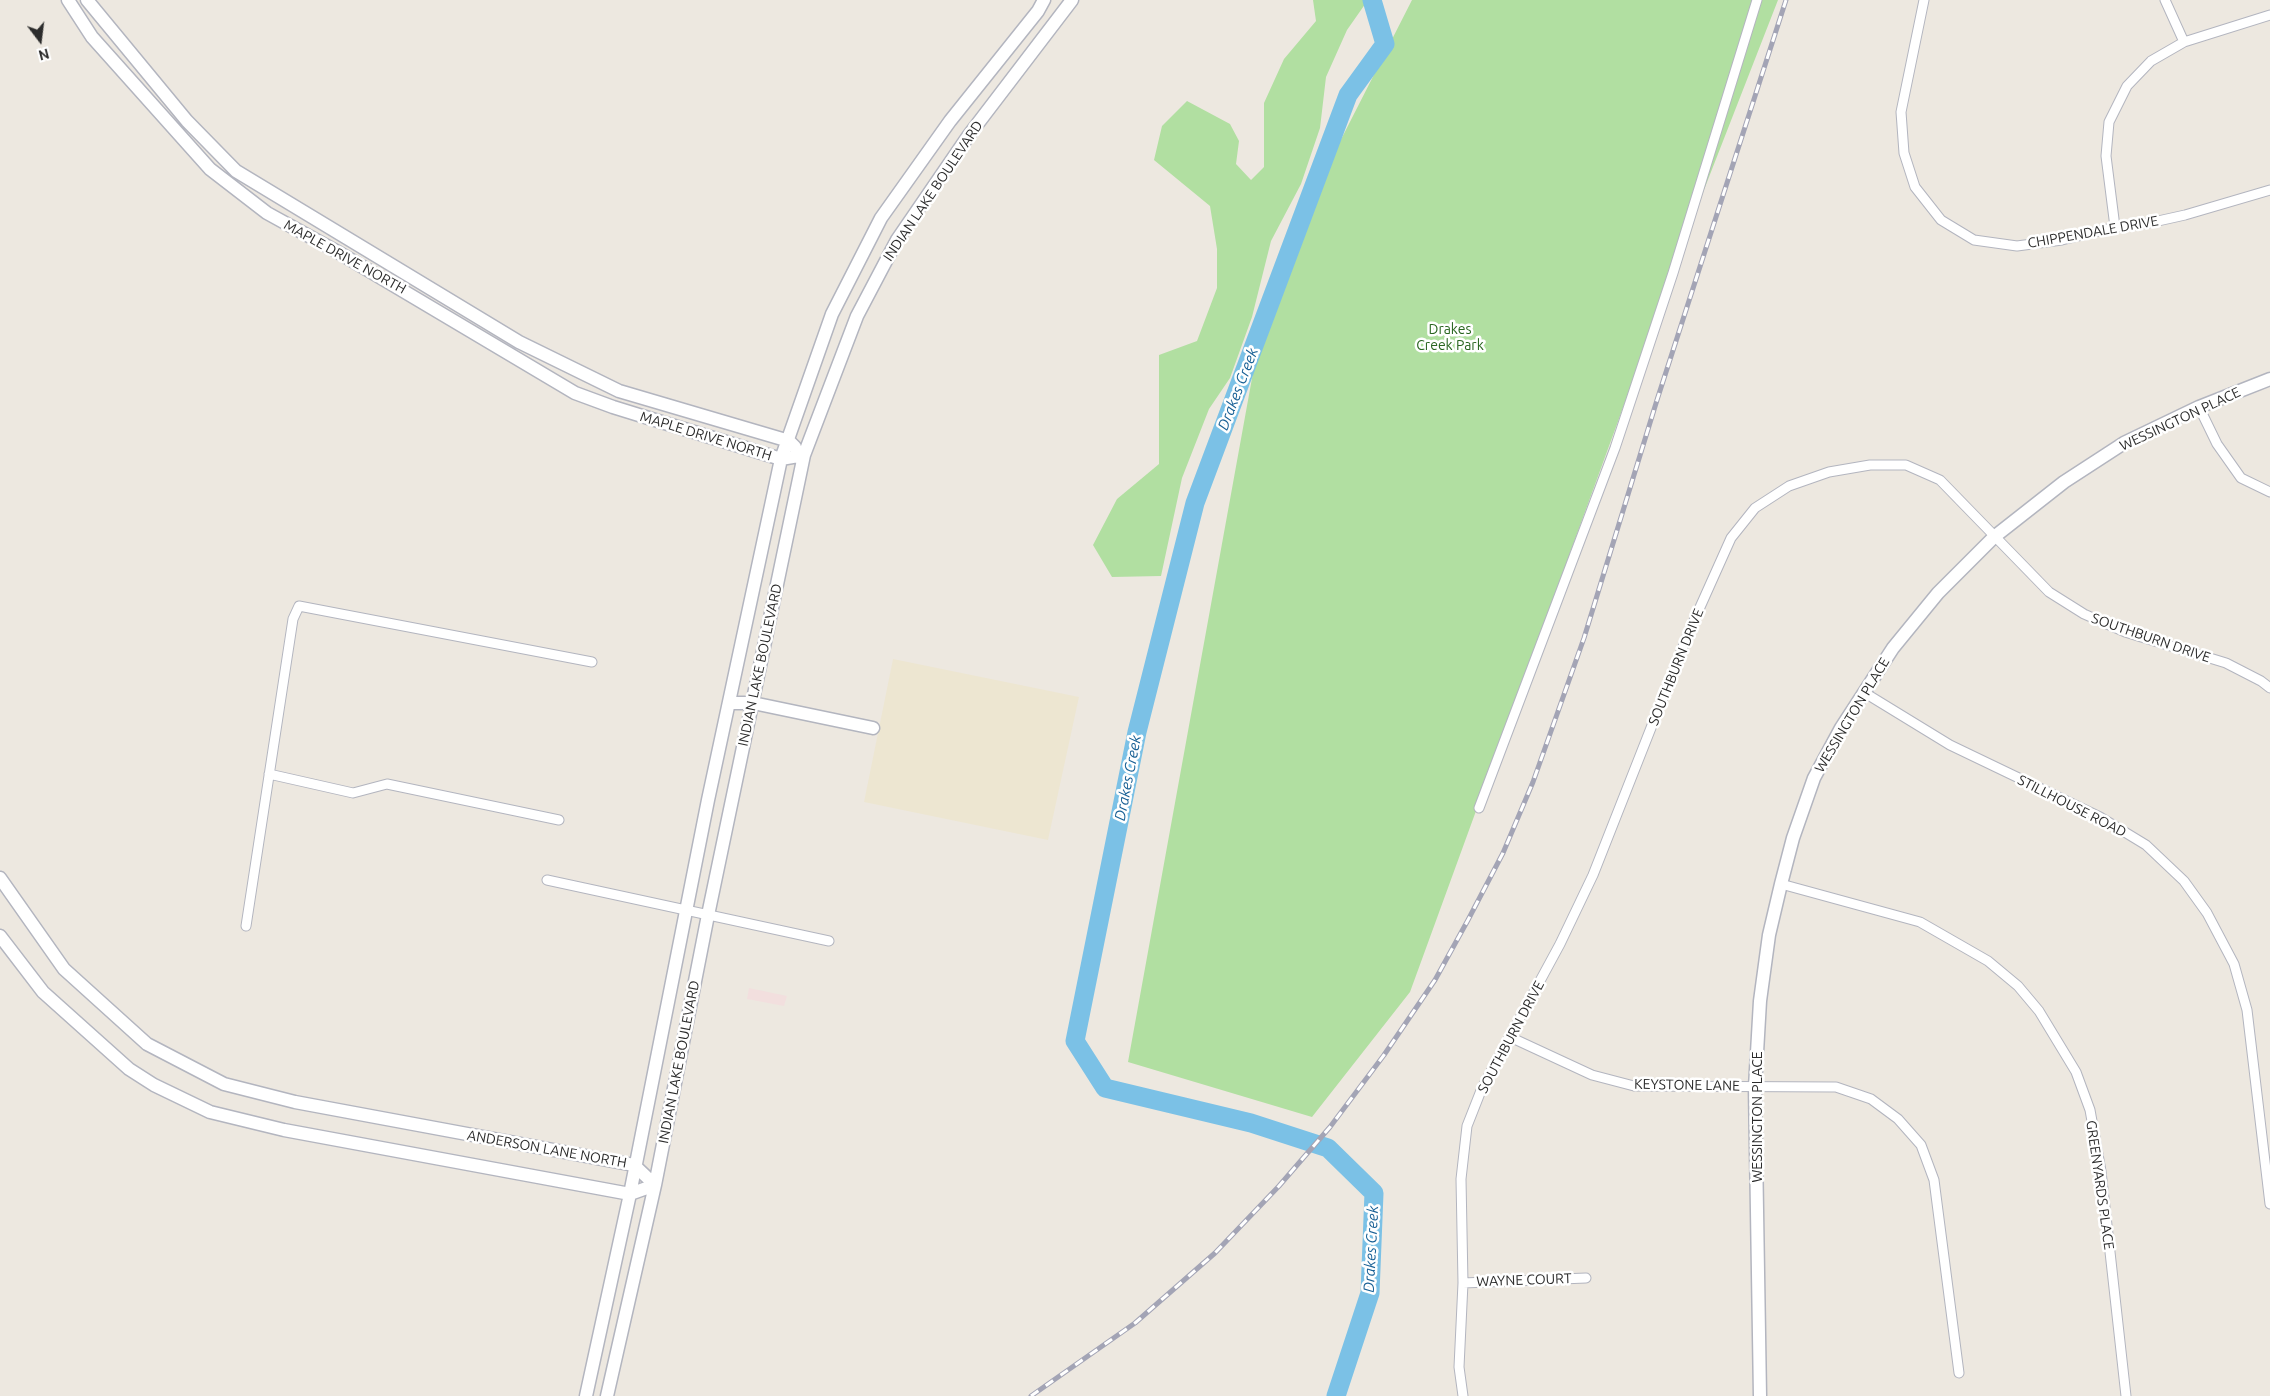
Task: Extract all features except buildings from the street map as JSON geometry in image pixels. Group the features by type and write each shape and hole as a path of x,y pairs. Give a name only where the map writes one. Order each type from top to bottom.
{"street":[{"name":"MAPLE DRIVE NORTH","path":"68,0 92,37 210,169 267,213 511,353 575,393 613,407 781,459 804,455"},
{"name":"MAPLE DRIVE NORTH","path":"87,0 187,121 236,171 519,342 619,391 788,441 804,455"},
{"name":"INDIAN LAKE BOULEVARD","path":"586,1396 630,1194 634,1165 686,911 781,459 832,314 881,218 950,122 1038,11 1044,0"},
{"name":"INDIAN LAKE BOULEVARD","path":"607,1396 655,1185 708,915 804,455 857,316 897,240 969,135 1072,0"},
{"path":"1480,808 1615,448 1673,273 1757,0"},
{"name":"CHIPPENDALE DRIVE","path":"1924,0 1901,112 1904,153 1915,187 1941,220 1974,240 2017,246 2062,240 2115,227 2150,223 2185,215 2270,190"},
{"path":"2166,0 2184,42"},
{"path":"2115,227 2106,156 2109,122 2127,86 2151,61 2184,42 2270,15"},
{"path":"126,76 140,66"},
{"path":"225,182 236,171"},
{"path":"336,251 343,237"},
{"path":"511,353 519,342"},
{"name":"WESSINGTON PLACE","path":"1760,1396 1755,1087 1760,1001 1769,935 1781,884 1793,838 1814,778 1841,728 1893,648 1938,593 1994,537 2064,482 2124,443 2199,407 2270,380"},
{"path":"613,407 619,391"},
{"path":"2199,407 2217,444 2241,478 2270,492"},
{"name":"SOUTHBURN DRIVE","path":"1463,1396 1459,1368 1463,1283 1461,1179 1468,1126 1482,1088 1560,944 1592,875 1688,634 1731,538 1756,508 1789,486 1829,472 1870,465 1906,465 1940,480 2049,592 2084,614 2125,632 2226,664 2270,688"},
{"path":"246,926 293,619 299,606 592,662"},
{"name":"STILLHOUSE ROAD","path":"1865,693 1950,745 2100,817 2146,845 2184,881 2207,913 2234,964 2247,1010 2270,1204"},
{"path":"730,704 753,703 873,728"},
{"path":"269,774 353,793 387,784 559,820"},
{"name":"ANDERSON LANE NORTH","path":"0,878 64,969 147,1044 224,1084 305,1104 634,1165 655,1185"},
{"path":"547,880 829,941"},
{"name":"GREENYARDS PLACE","path":"1781,884 1920,922 1988,961 2018,986 2039,1011 2076,1072 2090,1110 2101,1171 2126,1396"},
{"name":"ANDERSON LANE NORTH","path":"0,936 43,992 129,1069 154,1085 210,1112 284,1130 630,1194"},
{"name":"KEYSTONE LANE","path":"1510,1037 1592,1075 1634,1086 1755,1087 1801,1085 1836,1087 1872,1099 1898,1119 1921,1145 1934,1180 1959,1374"},
{"path":"630,1194 655,1185"},
{"name":"WAYNE COURT","path":"1463,1283 1586,1278"}],"shaded area":[{"path":"893,659 1079,697 1048,840 864,802"},
{"path":"749,988 787,996 784,1006 747,999"}],"green space":[{"path":"1313,0 1368,0 1347,30 1326,77 1320,128 1301,184 1271,241 1252,317 1230,378 1209,409 1182,478 1161,576 1112,577 1093,545 1117,499 1159,464 1159,355 1197,341 1217,288 1217,249 1210,206 1154,160 1162,126 1187,101 1230,124 1239,141 1236,164 1251,180 1264,167 1264,103 1284,59 1316,21"},
{"name":"Drakes Creek Park","path":"1412,0 1778,0 1679,254 1410,992 1312,1117 1128,1062 1270,279"}],"waterway":[{"name":"Drakes Creek","path":"1336,1396 1370,1293 1374,1193 1328,1148 1251,1123 1105,1088 1075,1041 1137,732 1195,503 1348,95 1385,44 1372,0"}],"railway":[{"path":"1031,1396 1135,1323 1215,1253 1279,1186 1330,1127 1384,1055 1435,980 1468,920 1503,853 1533,782 1584,638 1657,400 1786,0"}]}
